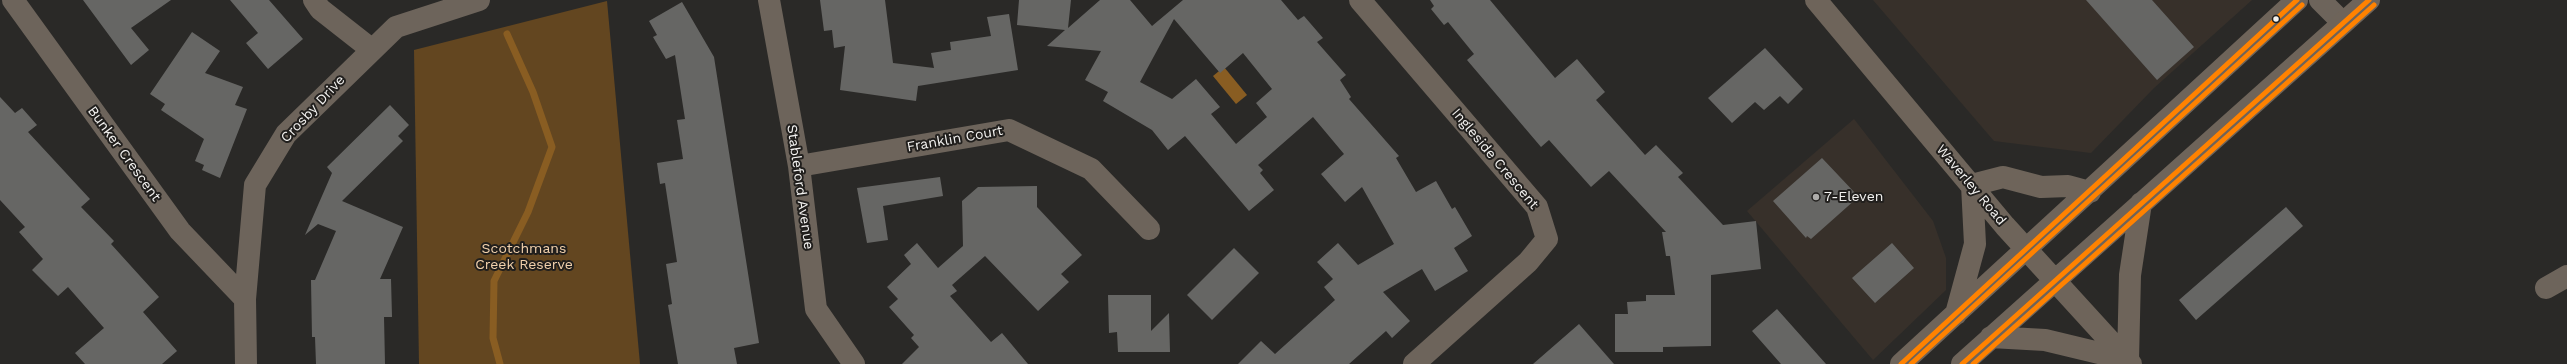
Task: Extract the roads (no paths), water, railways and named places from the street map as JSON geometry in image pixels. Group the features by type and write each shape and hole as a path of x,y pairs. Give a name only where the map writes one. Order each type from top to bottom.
{"main road":[{"name":"Waverley Road","path":"1816,0 2026,249 2130,362"},
{"path":"1901,364 2090,192 2297,0"},
{"path":"1962,364 2054,280 2369,0"},
{"path":"1956,314 1975,244 1972,184 2003,177 2041,187 2068,186 2090,192"},
{"path":"1991,337 2045,340 2130,362 2130,275 2141,203"}],"street":[{"name":"Bunker Crescent","path":"13,0 180,231 245,299"},
{"path":"314,0 320,9 371,49"},
{"name":"Crosby Drive","path":"246,364 245,299 255,185 286,134 371,49 396,27 479,0"},
{"name":"Stableford Avenue","path":"769,0 799,166 816,309 854,364"},
{"name":"Ingleside Crescent","path":"1360,0 1537,207 1548,239 1528,262 1414,364"},
{"path":"2320,0 2343,23"},
{"name":"Franklin Court","path":"799,166 1009,130 1091,169 1149,230"},
{"path":"2546,288 2567,276"}],"waterway":[{"path":"500,364 493,338 494,281 528,212 552,147 533,92 507,34"}],"place":[{"name":"7-Eleven","path":"1816,197"}],"park label":[{"name":"Scotchmans Creek Reserve","path":"524,258"}]}
